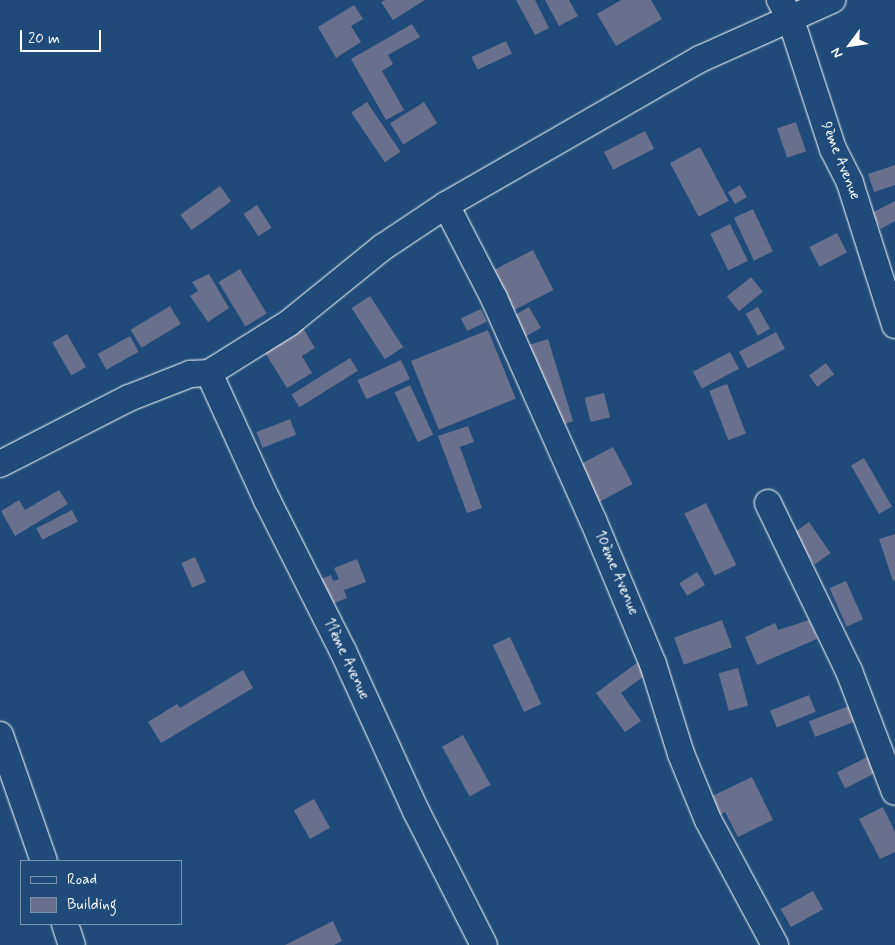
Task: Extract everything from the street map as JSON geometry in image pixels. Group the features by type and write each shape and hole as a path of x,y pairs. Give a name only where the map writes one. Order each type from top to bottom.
{"street":[{"path":"0,464 129,398 190,374 208,373 289,323 383,247 446,205 785,10 832,0"},
{"name":"9ème Avenue","path":"785,10 833,149 850,183 895,325"},
{"name":"10ème Avenue","path":"446,205 494,298 593,520 653,664 681,754 708,820 775,945"},
{"name":"11ème Avenue","path":"208,373 267,500 340,644 416,812 484,945"},
{"path":"768,503 849,671 895,792"},
{"path":"0,735 44,860"},
{"path":"65,925 72,945"}],"building":[{"path":"385,0 425,0 393,20 381,2"},
{"path":"516,0 535,0 549,28 535,35"},
{"path":"545,0 569,0 578,16 559,26"},
{"path":"621,0 651,0 662,19 616,46 597,14"},
{"path":"354,5 363,19 351,26 361,42 336,58 318,27"},
{"path":"412,24 420,37 388,55 393,64 382,71 404,110 386,120 351,59"},
{"path":"506,41 512,54 477,70 472,57"},
{"path":"367,102 401,152 385,162 351,113"},
{"path":"424,102 437,123 403,144 390,123"},
{"path":"796,122 806,151 787,158 777,129"},
{"path":"645,131 654,149 613,170 604,152"},
{"path":"700,147 729,201 699,217 670,163"},
{"path":"895,165 895,185 874,192 868,174"},
{"path":"740,185 747,197 735,204 728,192"},
{"path":"220,186 231,201 192,230 180,215"},
{"path":"895,201 895,221 881,229 872,213"},
{"path":"257,205 272,228 258,236 244,214"},
{"path":"753,209 773,252 754,260 734,218"},
{"path":"730,224 748,261 728,270 710,234"},
{"path":"837,233 847,253 819,267 809,247"},
{"path":"533,250 553,290 514,310 494,270"},
{"path":"240,269 267,314 245,326 219,282"},
{"path":"209,274 229,308 208,322 190,296 198,291 192,282"},
{"path":"751,277 763,292 739,311 727,297"},
{"path":"370,296 403,347 385,359 352,308"},
{"path":"170,306 181,324 141,348 131,330"},
{"path":"529,307 541,328 519,340 507,320"},
{"path":"758,307 770,329 758,336 746,314"},
{"path":"481,309 487,322 467,331 461,318"},
{"path":"303,328 315,348 302,356 312,373 287,388 264,351"},
{"path":"488,330 516,399 439,430 411,361"},
{"path":"776,332 785,349 748,368 739,352"},
{"path":"67,334 86,367 71,375 52,342"},
{"path":"130,336 139,352 106,370 98,354"},
{"path":"548,339 573,421 553,427 528,345"},
{"path":"730,352 739,369 702,388 693,372"},
{"path":"350,358 358,371 299,407 291,395"},
{"path":"401,360 410,379 366,399 357,380"},
{"path":"826,363 834,374 817,387 809,375"},
{"path":"727,384 746,433 728,440 709,391"},
{"path":"410,385 433,435 418,442 395,392"},
{"path":"604,393 610,417 591,422 585,398"},
{"path":"290,419 296,435 262,448 256,432"},
{"path":"468,426 474,442 460,447 482,508 467,513 438,436"},
{"path":"613,447 633,484 591,506 572,469"},
{"path":"864,458 892,506 879,514 851,466"},
{"path":"59,490 68,504 15,536 1,511 19,500 25,510"},
{"path":"706,503 736,565 715,576 684,514"},
{"path":"72,510 78,522 42,540 36,528"},
{"path":"809,522 831,553 814,565 793,533"},
{"path":"895,534 895,580 893,581 879,539"},
{"path":"195,557 206,582 192,588 181,563"},
{"path":"357,559 366,582 344,590 347,598 329,605 318,580 331,575 333,581 339,579 334,568"},
{"path":"697,572 705,585 687,596 679,583"},
{"path":"846,581 863,619 847,627 830,588"},
{"path":"722,620 732,647 684,665 674,637"},
{"path":"809,620 817,639 757,665 745,637 775,623 778,630"},
{"path":"510,637 541,704 524,712 493,645"},
{"path":"638,662 647,674 621,693 641,721 625,732 596,693"},
{"path":"738,668 748,706 729,711 719,673"},
{"path":"243,670 253,688 161,743 148,722 177,704 180,708"},
{"path":"809,695 816,712 777,727 770,711"},
{"path":"851,705 857,721 815,737 809,721"},
{"path":"463,735 491,785 470,796 442,747"},
{"path":"869,756 877,772 845,788 837,772"},
{"path":"752,777 773,820 738,837 725,812 715,817 706,799"},
{"path":"314,799 330,828 310,839 294,810"},
{"path":"883,807 895,832 895,852 880,859 859,819"},
{"path":"813,891 823,909 791,927 781,909"},
{"path":"333,921 342,941 334,945 285,945"}]}
